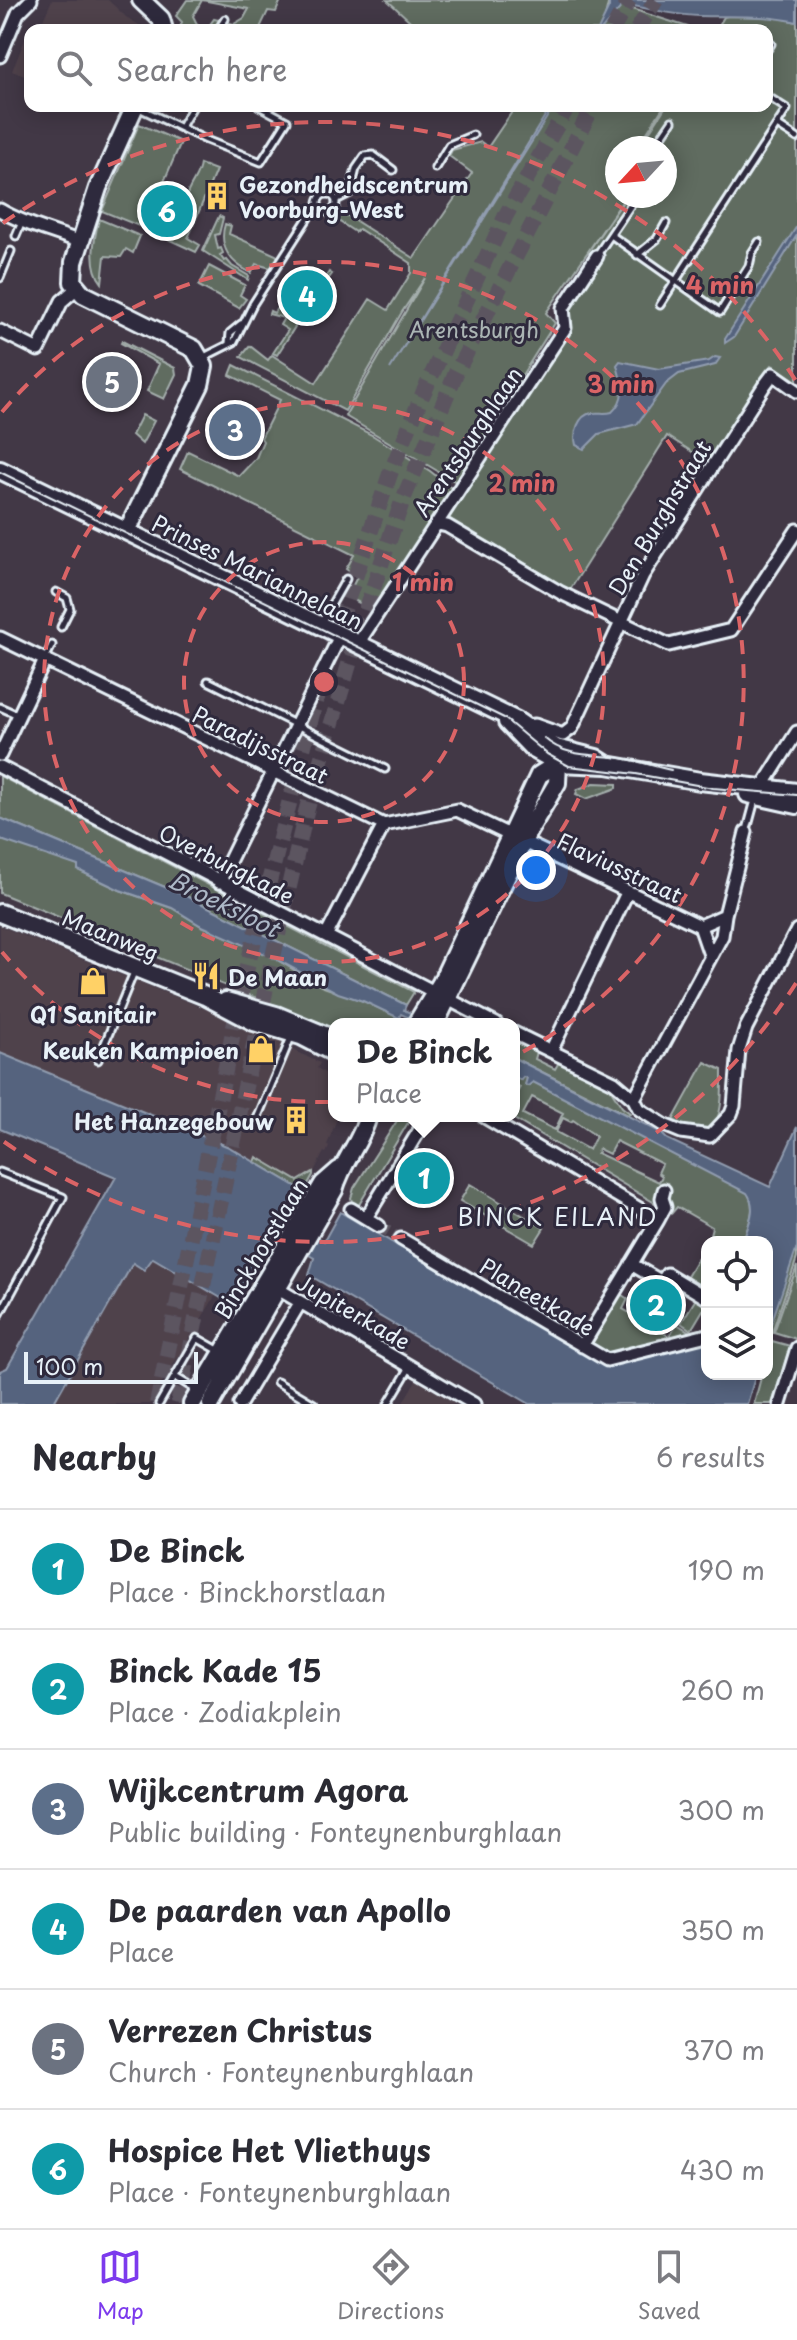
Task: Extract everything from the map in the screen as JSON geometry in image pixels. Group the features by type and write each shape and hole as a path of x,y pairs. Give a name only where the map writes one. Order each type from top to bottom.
{"street":[{"path":"0,56 18,13 31,0"},
{"path":"141,0 162,24"},
{"path":"127,531 200,385 204,366 194,349 77,288 72,270 80,242 98,188 132,112"},
{"path":"0,210 22,222 80,242"},
{"name":"Arentsburghlaan","path":"357,645 565,328 563,308 597,256"},
{"path":"0,331 38,350 62,301 77,288"},
{"name":"Den Burghstraat","path":"525,726 535,725 563,735 572,728 650,564 773,374 797,391"},
{"name":"Prinses Mariannelaan","path":"0,470 525,726 558,763 607,765 729,785 797,805"},
{"path":"438,524 447,526 561,593 669,645 731,630 797,530"},
{"path":"219,882 340,636"},
{"name":"Paradijsstraat","path":"0,638 384,825"},
{"path":"0,755 45,660"},
{"name":"Prinses Mariannelaan","path":"498,712 541,746 596,758 607,765"},
{"path":"759,792 797,732"},
{"path":"425,1018 441,997 517,840 539,775 541,746"},
{"path":"539,775 558,763"},
{"path":"557,783 558,763"},
{"path":"517,840 557,783 589,764"},
{"name":"Overburgkade","path":"0,767 484,1018"},
{"name":"Prinses Mariannelaan","path":"759,792 797,792"},
{"path":"326,936 384,825 457,810 517,840"},
{"path":"634,1099 722,936 747,829"},
{"name":"Flaviusstraat","path":"517,840 700,926"},
{"path":"551,1051 627,893"},
{"name":"Maanweg","path":"0,913 205,996 248,1006 294,1028 324,1038"},
{"path":"710,955 700,926 725,915"},
{"path":"520,1036 614,1082 634,1099 639,1109 681,1132 710,1136 734,1106 739,1050 746,1028 797,930"},
{"path":"368,1215 424,1122"},
{"path":"493,1122 655,1218"},
{"name":"Binckhorstlaan","path":"204,1400 294,1246 334,1190 339,1170 365,1124"},
{"path":"582,1346 655,1218 665,1207 662,1197 664,1190"},
{"path":"351,1209 368,1215 379,1226"},
{"name":"Planeetkade","path":"401,1239 607,1360 701,1336"},
{"name":"Binckhorstlaan","path":"229,1356 278,1289 294,1246"},
{"path":"631,1264 662,1282 667,1274 701,1294"},
{"name":"Jupiterkade","path":"278,1289 474,1404"},
{"path":"240,1404 300,1303"},
{"path":"780,1404 797,1348"}],"lane":[{"path":"222,24 225,19"},
{"path":"660,305 787,109 773,100"},
{"path":"148,112 261,162 287,121 270,112"},
{"path":"181,127 190,112"},
{"path":"662,136 672,121"},
{"path":"777,125 797,138"},
{"path":"435,168 449,145 473,135"},
{"path":"336,200 350,193 356,169 365,156 373,155 393,170"},
{"path":"597,256 629,208"},
{"path":"201,359 234,342 241,324 313,210"},
{"path":"16,236 22,222"},
{"path":"637,255 657,239 666,223"},
{"path":"611,235 720,312 749,266 759,242"},
{"path":"0,278 11,251"},
{"path":"319,625 346,579"},
{"path":"56,592 67,598 70,609 61,627"},
{"path":"45,660 52,645"},
{"path":"208,681 385,769"},
{"path":"0,707 18,716"},
{"path":"747,829 759,792"},
{"path":"98,1060 135,968"},
{"path":"254,1126 294,1028"},
{"path":"0,1172 63,1197 0,1314"},
{"name":"Binckhorstlaan","path":"159,1404 197,1338 229,1356"},
{"name":"Jupiterkade","path":"388,1404 410,1367"},
{"name":"Binckhorstlaan","path":"175,1377 204,1400"},
{"path":"277,1382 314,1404"}],"shaded area":[{"path":"52,0 108,0 137,24 33,24 44,18"},
{"path":"24,42 24,76 12,71"},
{"path":"0,926 294,1047 293,1050 320,1063 317,1068 328,1077 328,1122 336,1122 326,1153 304,1191 300,1192 0,1059"},
{"path":"139,1245 217,1293 149,1404 50,1404"},
{"path":"416,1380 457,1404 402,1404"}],"green space":[{"path":"187,0 202,0 193,16 197,24 181,24 176,16"},
{"path":"202,0 281,0 276,12 268,11 262,24 234,24 244,18 249,9"},
{"path":"387,0 609,0 605,17 616,4 678,24 413,24"},
{"path":"729,16 776,17 797,22 797,381 772,365 708,459 667,436 570,590 447,517 568,327 573,300 592,254 588,252 619,208 677,208 677,136 647,136 662,112 773,112 773,24 720,24 724,17"},
{"path":"214,19 234,24 210,24"},
{"name":"Arentsburgh","path":"512,112 660,112 645,136 605,136 605,208 618,208 546,313 555,323 467,462 471,466 457,482 450,479 457,468 454,465 446,476 345,416 425,278 345,411 241,357 250,346 268,360 272,355 316,383 370,299 388,310 411,273 411,263 359,229 355,232 329,215 348,216 414,258 472,173 449,156 452,150 481,142 488,147"},
{"path":"139,124 181,142 144,228 102,211"},
{"path":"200,164 216,170 188,238 200,245 196,252 168,239 178,222"},
{"path":"219,216 223,218 219,234 215,235 218,249 221,248 223,253 220,255 224,261 227,260 249,276 248,280 203,251"},
{"path":"99,219 140,236 133,253 126,249 121,257 105,256 102,283 94,261"},
{"path":"225,224 231,226 229,234 276,255 278,257 271,268 256,264 251,273 232,259 223,240"},
{"path":"209,266 245,285 240,295 246,299 239,308 199,286"},
{"path":"329,272 332,274 305,311 282,297 291,278 302,285 308,275 322,283"},
{"path":"279,305 300,319 277,355 273,353 288,330 280,325 284,318 269,314 270,311 274,313"},
{"path":"122,341 175,368 176,374 164,399 147,391 159,364"},
{"path":"234,365 372,435 430,471 455,491 373,610 342,594 352,587 357,577 346,569 354,555 180,469 188,451 239,476 256,458 263,441 261,438 280,400 230,375"},
{"path":"142,415 154,421 142,444 132,435"},
{"path":"0,776 414,992 406,1005 184,895 0,818"},
{"path":"594,783 617,784 617,788 586,799 576,794 578,789"},
{"path":"0,838 79,866 78,870 120,890 172,908 200,925 274,958 321,986 399,1018 328,1018 328,1026 213,981 214,977 195,968 193,972 0,893"},
{"path":"520,1044 537,1052 535,1059 555,1069 559,1062 609,1087 622,1107 630,1113 628,1115 520,1061"},
{"path":"705,1062 722,1070 722,1098 717,1120 711,1127 702,1129 673,1120"},
{"path":"523,1076 527,1079 525,1085 532,1081 747,1192 752,1210 745,1236 710,1236 712,1227 677,1207 672,1213 669,1193 661,1189 660,1206 519,1122 520,1080","holes":["532,1097 563,1113 555,1130 523,1114","563,1118 573,1120 596,1136 589,1150 556,1132","616,1141 662,1164 658,1173 662,1176 659,1182 597,1153 599,1149 609,1154"]},
{"path":"396,1122 408,1122 357,1208 351,1198 354,1188"},
{"path":"257,1157 298,1181 313,1172 313,1175 304,1191 255,1162"},
{"path":"470,1184 544,1228 534,1244 460,1201"},
{"path":"797,1247 797,1258 773,1329 774,1309"},
{"path":"701,1253 701,1288 685,1280"},
{"path":"797,1266 797,1336 796,1339 774,1332"},
{"path":"619,1293 628,1299 623,1309 669,1336 677,1324 690,1332 608,1354 590,1343"},
{"path":"697,1297 701,1299 701,1313 691,1330 681,1323"},
{"path":"773,1341 790,1346 772,1404 754,1404 760,1380 773,1380"}],"water":[{"path":"609,0 797,0 797,22 760,17 689,15 624,4 606,24 601,24"},
{"path":"547,112 550,112 390,369"},
{"path":"797,226 797,235 734,337 725,343 725,339"},
{"path":"720,358 715,365 679,374 666,384 637,424 599,434 584,449 576,445 576,430 583,417 592,413 612,412 617,407 622,384 617,365 620,361 659,369 709,361"},
{"path":"0,818 184,895 406,1005 404,1010 421,1018 401,1014 399,1018 338,993 172,908 120,890 78,870 78,866 0,838"},
{"path":"0,1053 229,1147 304,1191 289,1215 285,1216 286,1220 324,1241 340,1212 604,1366 701,1342 701,1380 754,1380 747,1404 530,1404 309,1275 314,1258 273,1234 231,1304 153,1258 144,1270 133,1263 53,1404 0,1404 0,1371 7,1368 116,1177 0,1129"},
{"path":"520,1061 660,1132 667,1139 770,1187 797,1127 797,1247 773,1318 773,1236 745,1236 752,1211 747,1193 533,1082 525,1085 527,1078 520,1080"}],"tunnel":[{"path":"615,24 629,0"},
{"path":"641,24 656,0"},
{"path":"332,645 390,474 421,398 506,215 565,112"},
{"path":"178,1404 306,812 359,630 402,502 456,373 590,112"},
{"path":"157,1404 243,983 320,683"},
{"path":"379,1226 401,1239"}],"tram line":[{"path":"0,472 504,718 547,754 569,766 713,788 797,795"},
{"path":"544,738 571,752 621,758 671,770"}],"place":[{"name":"Gezondheidscentrum Voorburg-West","path":"217,196"},
{"name":"Hospice Het Vliethuys","path":"167,211"},
{"name":"De paarden van Apollo","path":"307,296"},
{"name":"Verrezen Christus","path":"112,382"},
{"name":"Wijkcentrum Agora","path":"235,430"},
{"name":"De Maan","path":"206,976"},
{"name":"Q1 Sanitair","path":"93,981"},
{"name":"Keuken Kampioen","path":"261,1049"},
{"name":"Het Hanzegebouw","path":"296,1120"},
{"name":"De Binck","path":"424,1178"},
{"name":"Binck Kade 15","path":"656,1305"}],"district":[{"name":"BINCK EILAND","path":"558,1216"}],"water label":[{"name":"Broeksloot","path":"224,903"}]}
